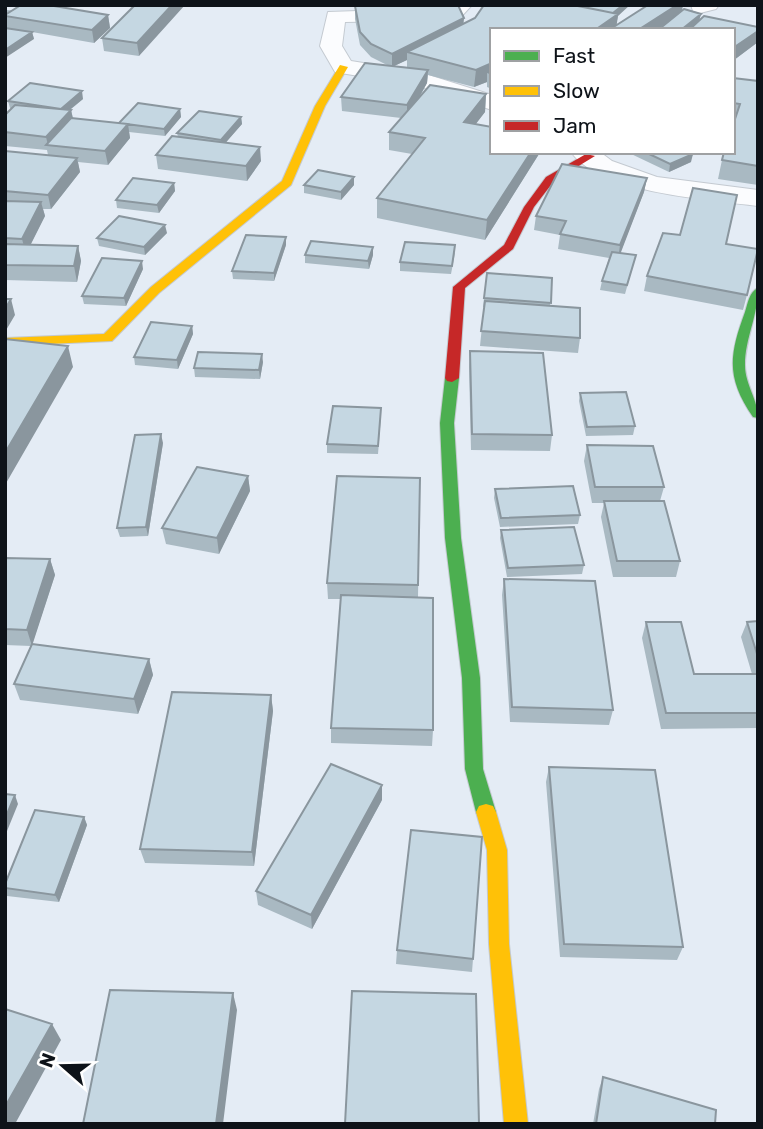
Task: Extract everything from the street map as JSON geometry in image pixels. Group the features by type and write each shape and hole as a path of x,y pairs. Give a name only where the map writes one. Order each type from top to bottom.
{"street":[{"path":"342,67 331,47 337,11 453,13 463,5"},
{"path":"342,67 405,74 461,90 490,102"},
{"path":"5,342 108,338 155,290 287,183 320,106 342,67"},
{"path":"516,1124 499,944 497,849 474,769 471,678 453,538 447,423 457,341 458,287 509,247 529,207 550,179 586,154 603,166 652,184 757,204"},
{"path":"758,292 737,350 744,397 758,414"}],"building":[{"path":"21,5 48,5 108,15 92,30 5,16"},
{"path":"135,5 172,5 137,43 102,38"},
{"path":"458,5 464,18 392,54 371,44 360,32 355,6"},
{"path":"484,5 574,5 618,14 598,28 490,28 490,64 476,70 407,52 475,18"},
{"path":"623,5 613,13 578,6"},
{"path":"648,5 677,5 641,28 612,28"},
{"path":"684,9 701,14 684,28 660,28"},
{"path":"704,16 758,27 758,31 735,46 735,28 691,28"},
{"path":"5,28 32,32 5,50"},
{"path":"365,63 428,70 407,105 341,97"},
{"path":"735,78 758,81 758,166 722,160 724,154 735,154 735,119 740,104 735,103"},
{"path":"30,83 82,91 61,109 8,101"},
{"path":"430,85 486,94 464,122 490,127 490,154 530,154 487,220 377,198 425,138 389,132"},
{"path":"138,103 180,109 164,129 119,123"},
{"path":"15,105 71,110 46,137 5,132 5,115"},
{"path":"199,111 241,117 221,140 177,133"},
{"path":"71,118 128,124 105,151 46,145"},
{"path":"172,136 260,147 246,166 156,155"},
{"path":"5,151 77,158 48,195 5,191"},
{"path":"649,154 693,154 670,164"},
{"path":"562,164 647,178 620,245 560,234 566,221 536,216"},
{"path":"318,170 354,177 341,192 304,185"},
{"path":"133,178 174,183 157,205 116,200"},
{"path":"693,188 737,195 726,244 758,249 747,295 647,276 663,233 680,235"},
{"path":"5,201 41,202 22,239 5,238"},
{"path":"119,216 165,225 144,247 97,238"},
{"path":"246,235 286,237 274,273 232,271"},
{"path":"311,241 373,247 368,261 305,255"},
{"path":"405,242 455,245 452,266 400,262"},
{"path":"5,244 78,246 74,266 5,265"},
{"path":"612,252 636,255 627,285 602,281"},
{"path":"102,258 142,261 124,298 82,296"},
{"path":"487,273 552,278 551,303 484,298"},
{"path":"485,301 580,308 580,338 481,331"},
{"path":"151,322 192,326 177,360 134,357"},
{"path":"5,339 68,346 5,453"},
{"path":"470,351 543,353 552,435 472,434"},
{"path":"198,352 262,354 259,370 194,368"},
{"path":"626,392 635,426 587,427 580,393"},
{"path":"333,406 381,408 378,446 327,444"},
{"path":"161,434 146,527 117,528 135,435"},
{"path":"587,445 653,446 664,487 595,487"},
{"path":"197,467 248,476 217,538 162,528"},
{"path":"337,476 420,478 418,585 327,583"},
{"path":"573,486 580,515 501,518 495,489"},
{"path":"604,501 664,501 680,561 617,561"},
{"path":"574,527 584,565 508,568 501,530"},
{"path":"5,558 50,559 27,630 5,629"},
{"path":"504,579 595,581 613,710 512,707"},
{"path":"341,595 433,598 433,730 331,728"},
{"path":"758,621 758,657 747,622"},
{"path":"646,622 681,622 694,674 758,674 758,713 666,713"},
{"path":"32,644 149,659 134,699 14,684"},
{"path":"172,692 271,695 252,852 140,849"},
{"path":"331,764 382,785 311,915 256,891"},
{"path":"549,767 655,770 683,947 564,944"},
{"path":"5,794 15,795 5,819"},
{"path":"35,810 84,817 55,895 5,888"},
{"path":"411,830 482,837 473,959 397,950"},
{"path":"110,990 233,993 216,1124 83,1124"},
{"path":"352,991 476,994 479,1124 345,1124"},
{"path":"5,1009 52,1024 5,1107"},
{"path":"603,1077 716,1110 715,1124 596,1124"}],"traffic: fast":[{"path":"758,292 742,339 738,369 747,399 758,414"},
{"path":"452,378 447,423 453,538 471,678 474,769 486,812"}],"traffic: slow":[{"path":"5,342 108,338 155,290 287,183 320,106 343,67"},
{"path":"486,812 497,850 499,944 516,1124"}],"traffic: jam":[{"path":"452,378 459,287 509,247 529,207 550,179 590,156"}]}
